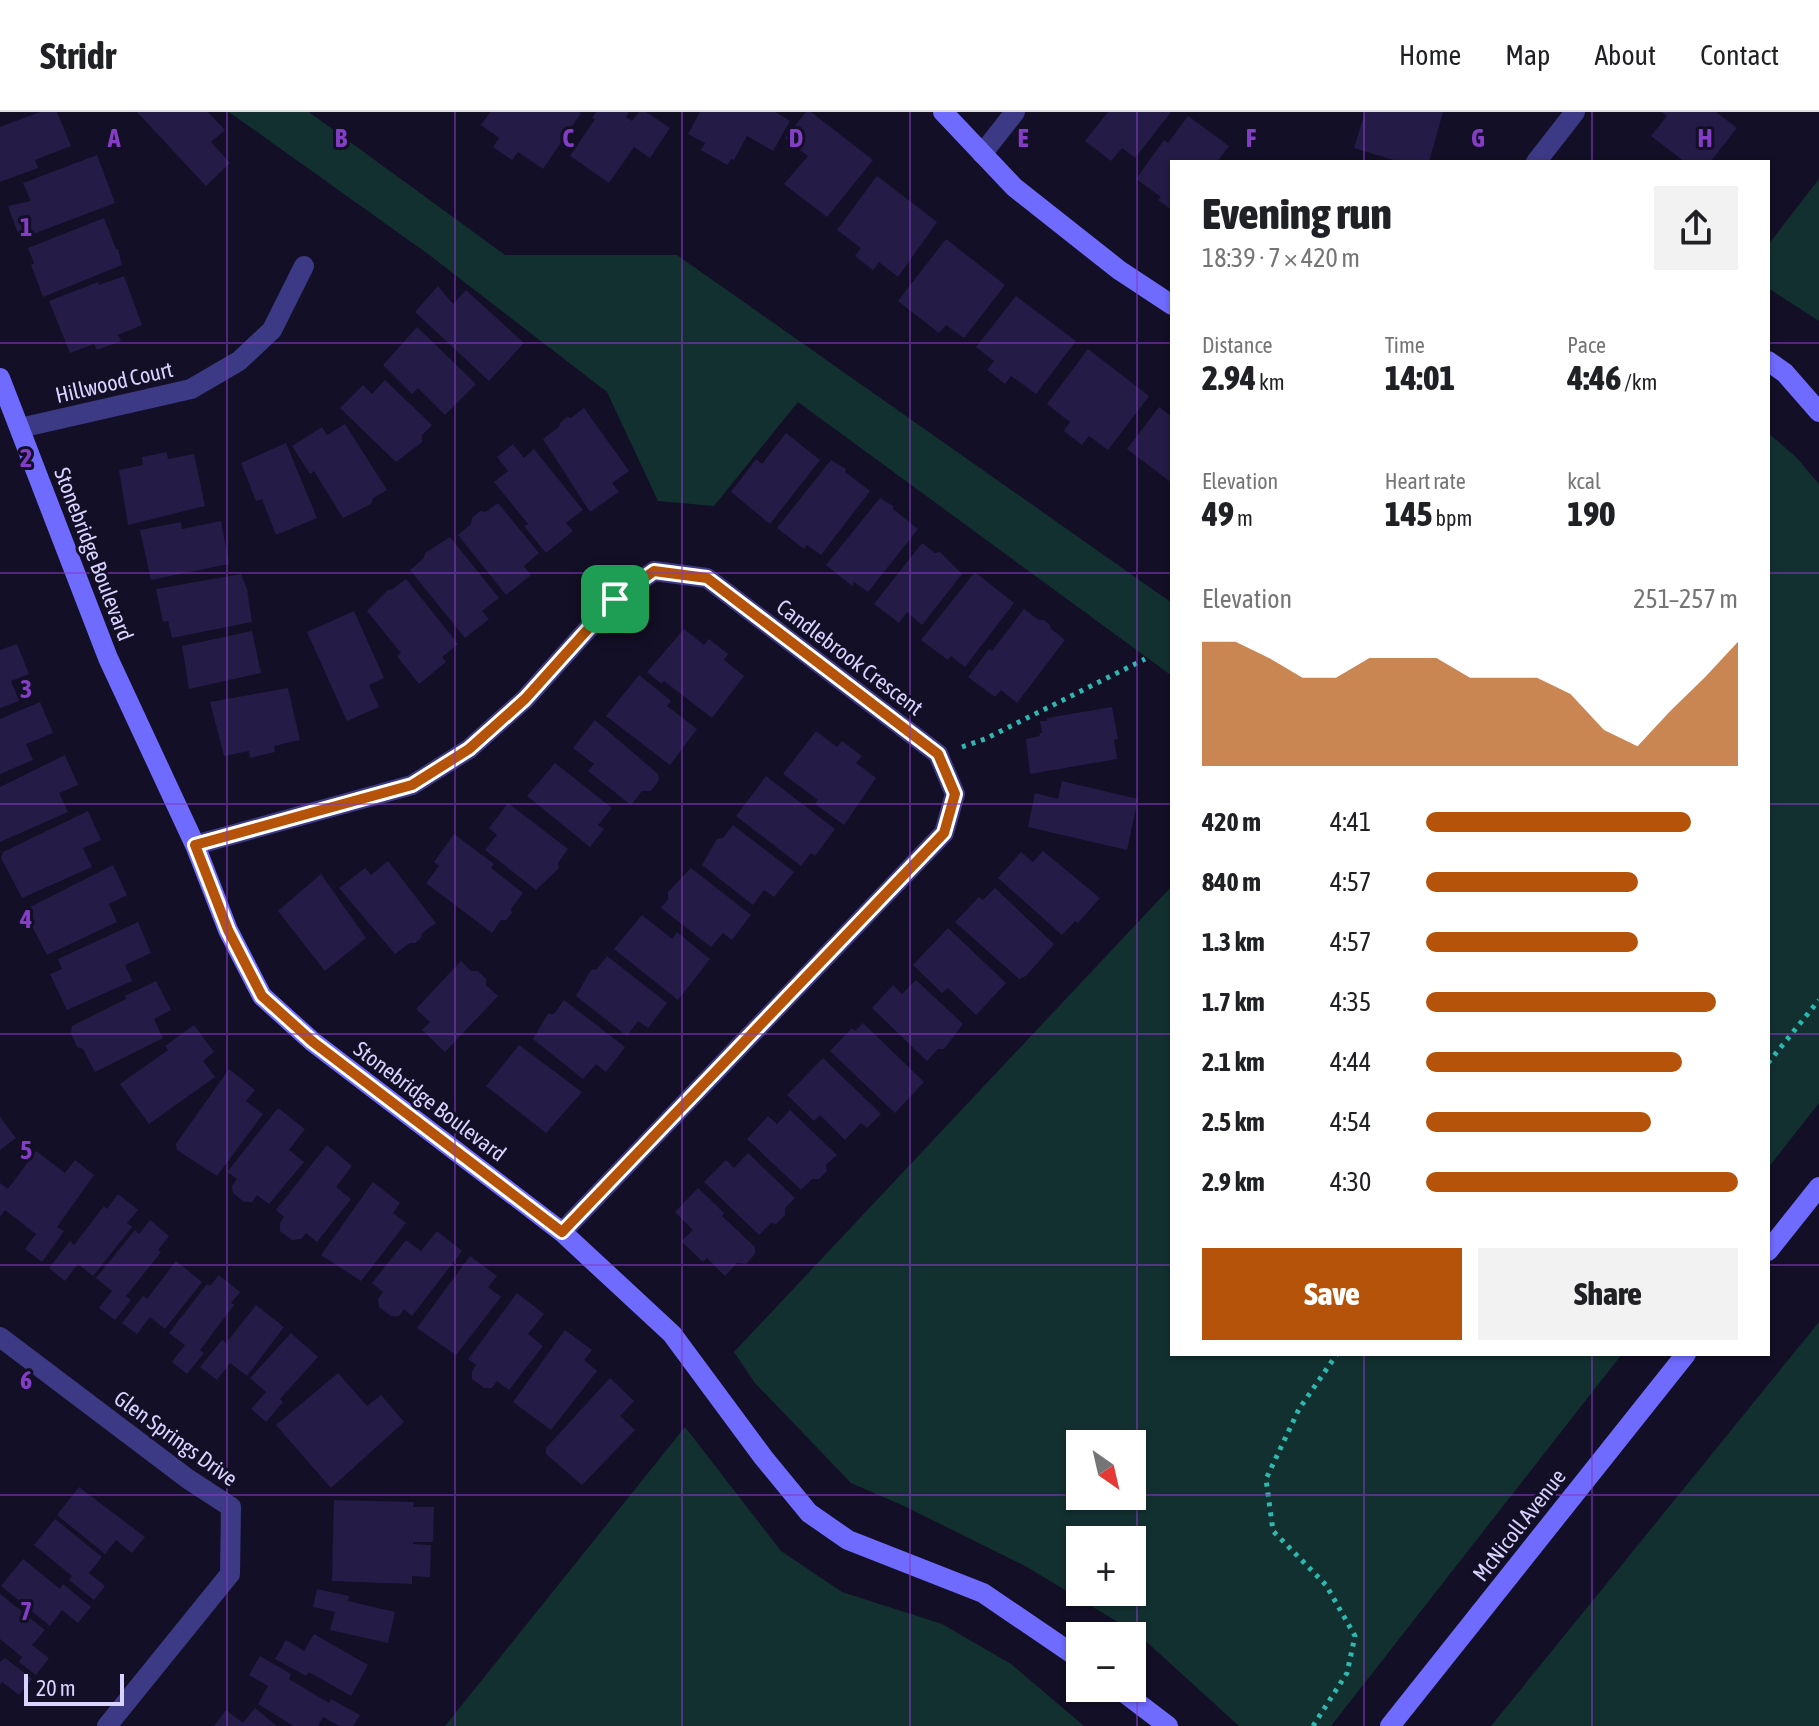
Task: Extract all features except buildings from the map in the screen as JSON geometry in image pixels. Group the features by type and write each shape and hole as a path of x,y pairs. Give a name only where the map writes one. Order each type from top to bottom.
{"street":[{"path":"943,112 1014,187 1119,270 1170,304"},
{"path":"982,154 1015,112"},
{"path":"1538,160 1575,112"},
{"name":"Hillwood Court","path":"20,428 191,389 239,361 272,330 304,266"},
{"path":"1770,362 1785,373 1819,412"},
{"name":"Stonebridge Boulevard","path":"0,378 108,658 195,845 228,930 262,996 313,1042 562,1232 672,1334 763,1457 809,1513 848,1540 983,1593 1066,1649"},
{"name":"Candlebrook Crescent","path":"195,845 412,785 469,749 525,699 615,599 654,571 707,578 938,754 955,794 944,833 562,1232"},
{"path":"1770,1248 1819,1187"},
{"name":"Glen Springs Drive","path":"0,1337 188,1479 231,1507 230,1574 107,1726"},
{"name":"McNicoll Avenue","path":"1390,1726 1684,1356"},
{"path":"1136,1702 1168,1726"}],"path":[{"path":"938,754 985,739 1145,659"},
{"path":"1770,1061 1819,1000"},
{"path":"1313,1726 1347,1673 1355,1636 1326,1585 1273,1531 1266,1479 1299,1409 1336,1356"}],"green space":[{"path":"229,112 309,112 505,255 677,255 1170,602 1170,675 798,402 714,506 658,501 607,392 428,254"},
{"path":"1819,179 1819,321 1770,289 1770,242"},
{"path":"1770,435 1797,458 1819,484 1819,1103 1770,1165"},
{"path":"1170,888 1170,1356 1620,1356 1331,1726 1239,1726 1146,1641 1146,1622 1118,1622 1091,1606 1146,1606 1146,1526 1066,1526 1066,1591 1027,1567 851,1483 755,1383 734,1352"},
{"path":"1819,1322 1819,1726 1491,1726"},
{"path":"685,1427 781,1551 842,1592 942,1624 1011,1664 1084,1726 445,1726"}],"route":[{"path":"654,571 707,578 938,754 955,794 944,833 562,1232 313,1042 262,996 228,930 195,845 412,785 469,749 525,699 615,599 654,571"}]}
